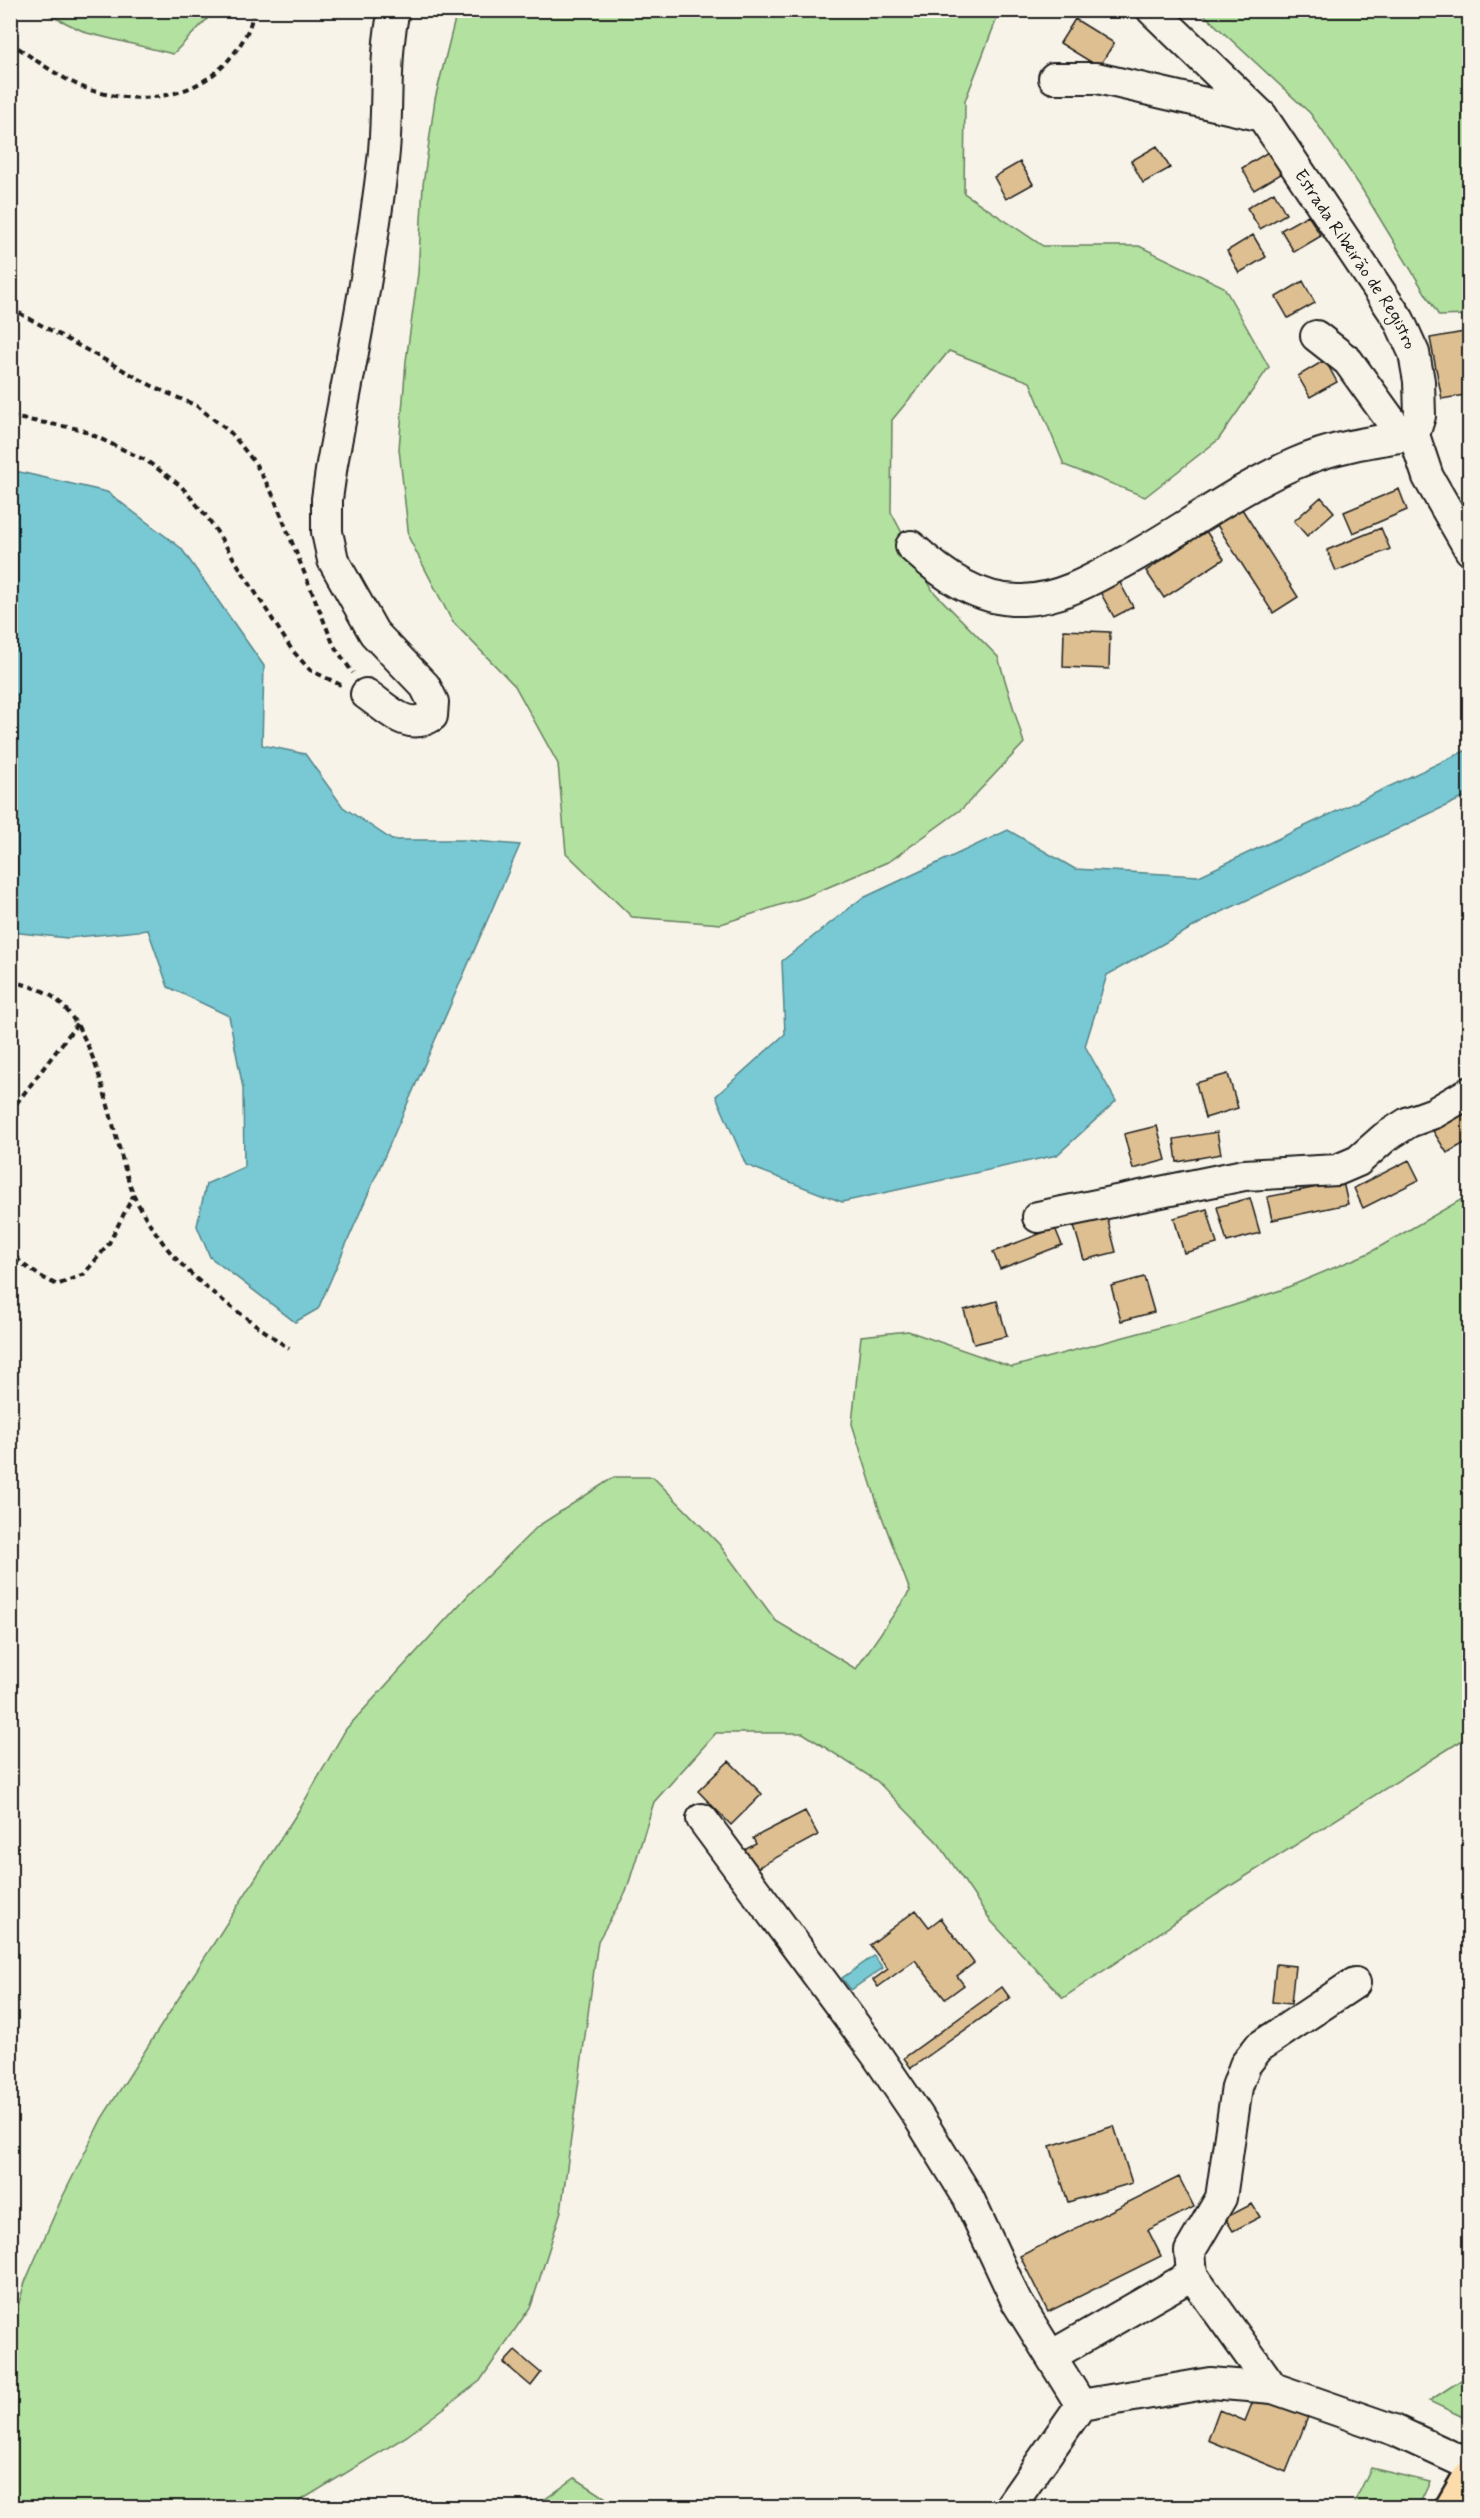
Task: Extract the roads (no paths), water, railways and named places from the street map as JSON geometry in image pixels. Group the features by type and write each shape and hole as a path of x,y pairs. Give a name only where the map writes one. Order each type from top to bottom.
{"main road":[{"path":"1452,2508 1470,2477"}],"street":[{"path":"366,694 406,721 421,723 432,716 433,702 425,686 374,633 333,560 327,532 327,498 332,464 376,215 385,140 389,32 394,10"},
{"name":"Estrada Ribeirão de Registro","path":"1152,10 1262,116 1399,320 1414,352 1419,381 1420,416 1408,436 1428,477 1470,550"},
{"path":"1054,78 1097,78 1262,116"},
{"path":"1316,336 1348,361 1408,436"},
{"path":"911,546 940,573 977,592 1021,600 1055,596 1098,577 1220,504 1295,464 1356,443 1408,436"},
{"path":"1038,1217 1244,1175 1338,1170 1358,1161 1384,1138 1409,1122 1434,1113 1470,1092"},
{"path":"702,1819 876,2054 918,2116 968,2197 1017,2301 1081,2405"},
{"path":"1273,2388 1192,2275 1190,2251 1221,2198 1238,2087 1245,2065 1259,2048 1355,1983"},
{"path":"1051,2356 1192,2275"},
{"path":"1010,2508 1081,2405 1210,2383 1273,2388 1394,2430 1470,2465"}],"water":[{"path":"11,470 107,492 181,548 264,666 262,745 305,754 343,807 392,840 464,840 520,845 318,1309 295,1322 210,1257 197,1226 206,1184 244,1167 243,1088 229,1016 168,987 148,930 67,938 11,932"},
{"path":"1469,749 1469,795 1211,917 1107,975 1085,1046 1116,1101 1057,1155 842,1202 746,1165 716,1096 785,1034 782,961 861,899 1008,830 1075,869 1199,876"},
{"path":"874,1956 883,1968 851,1990 842,1978"}]}
